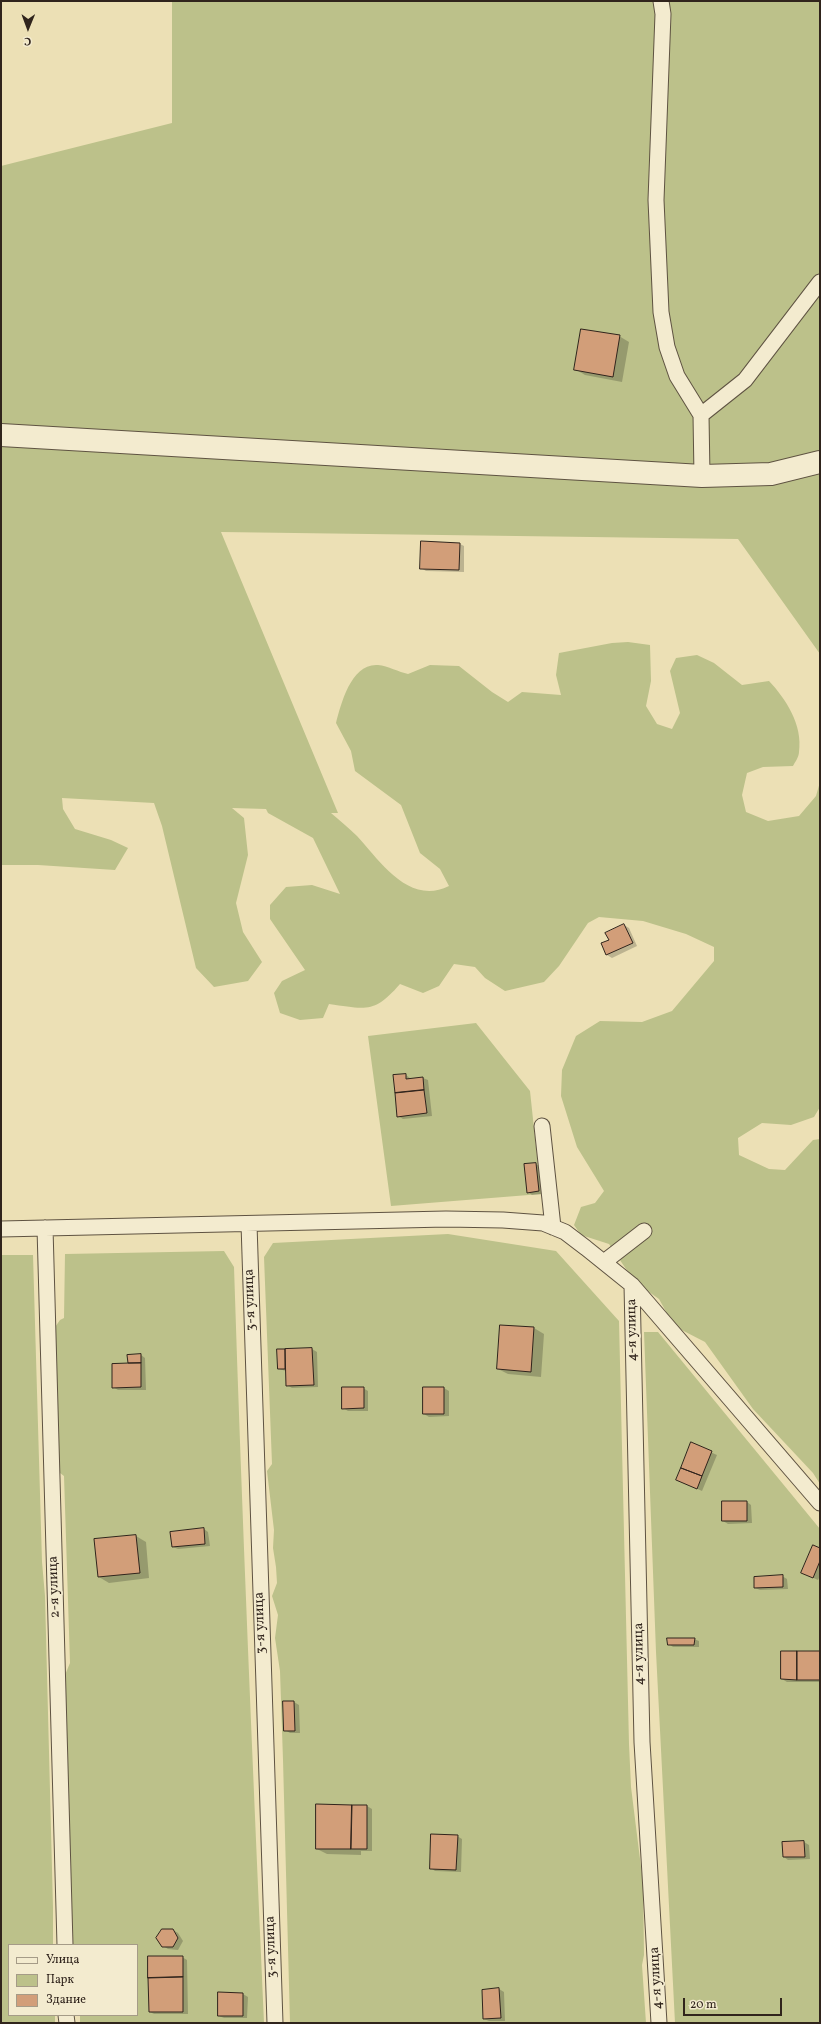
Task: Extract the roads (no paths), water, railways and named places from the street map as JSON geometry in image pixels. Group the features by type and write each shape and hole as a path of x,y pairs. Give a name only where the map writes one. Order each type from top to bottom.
{"street":[{"path":"1,435 702,476 771,474 820,462"}],"lane":[{"path":"661,1 663,14 656,200 661,312 667,347 677,376 701,415 702,476"},
{"path":"701,415 745,380 820,282"},
{"path":"542,1126 554,1227"},
{"path":"1,1229 503,1220 543,1223 565,1232 632,1285 820,1503"},
{"name":"3-я улица","path":"249,1224 275,2023"},
{"name":"2-я улица","path":"45,1228 65,1944"},
{"path":"604,1262 644,1231"},
{"name":"4-я улица","path":"632,1285 642,1742 659,2023"}]}
